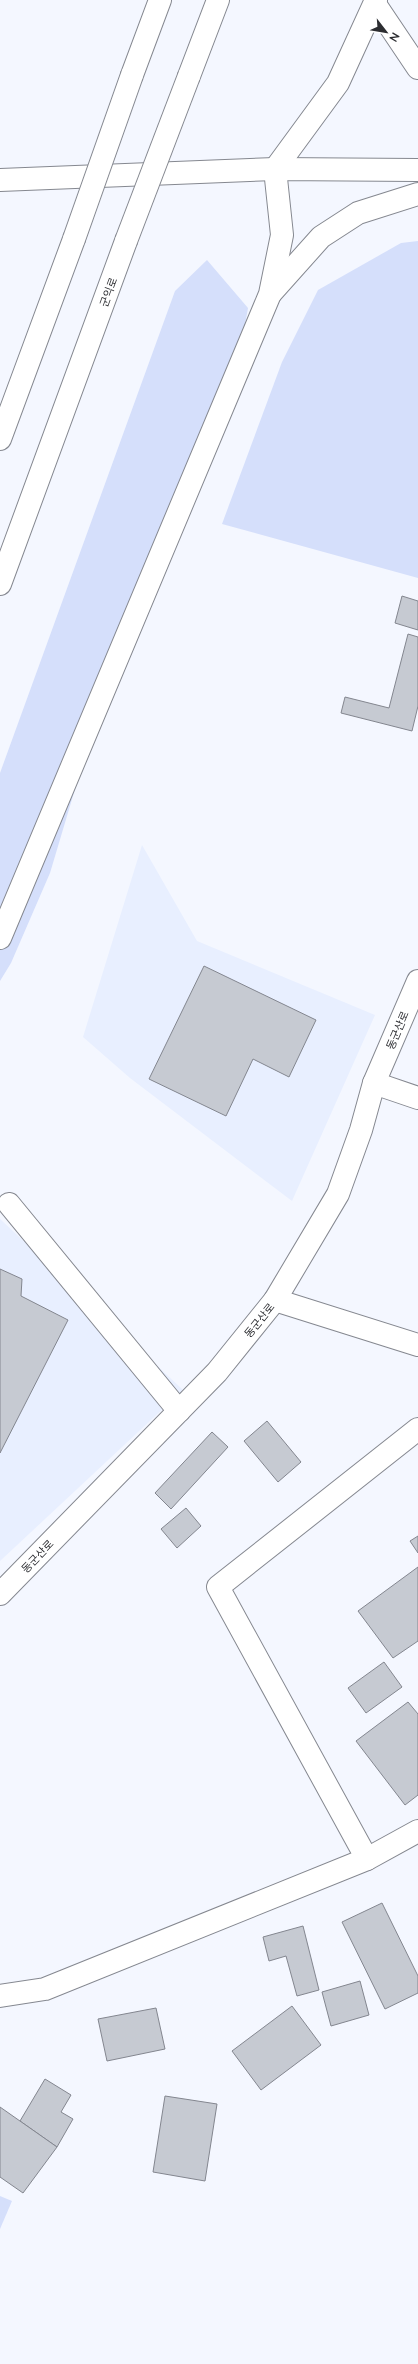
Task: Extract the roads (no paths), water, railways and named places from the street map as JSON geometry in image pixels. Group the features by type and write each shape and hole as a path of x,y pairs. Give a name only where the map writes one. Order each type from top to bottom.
{"main road":[{"path":"0,439 160,0"},
{"name":"군익로","path":"0,584 126,241 218,0"},
{"path":"376,2 418,68"},
{"path":"0,938 270,294 282,235 275,169 338,83 376,2"},
{"path":"0,180 275,169 418,170"},
{"path":"270,294 321,237 358,213 418,194"},
{"name":"동군산로","path":"0,1594 217,1372 275,1300 338,1194 361,1130 374,1083 418,981"},
{"path":"374,1083 418,1098"},
{"path":"9,1204 179,1411"},
{"path":"275,1300 418,1345"},
{"path":"368,1859 218,1586 418,1429"},
{"path":"0,1996 45,1989 368,1859 418,1831"}]}
